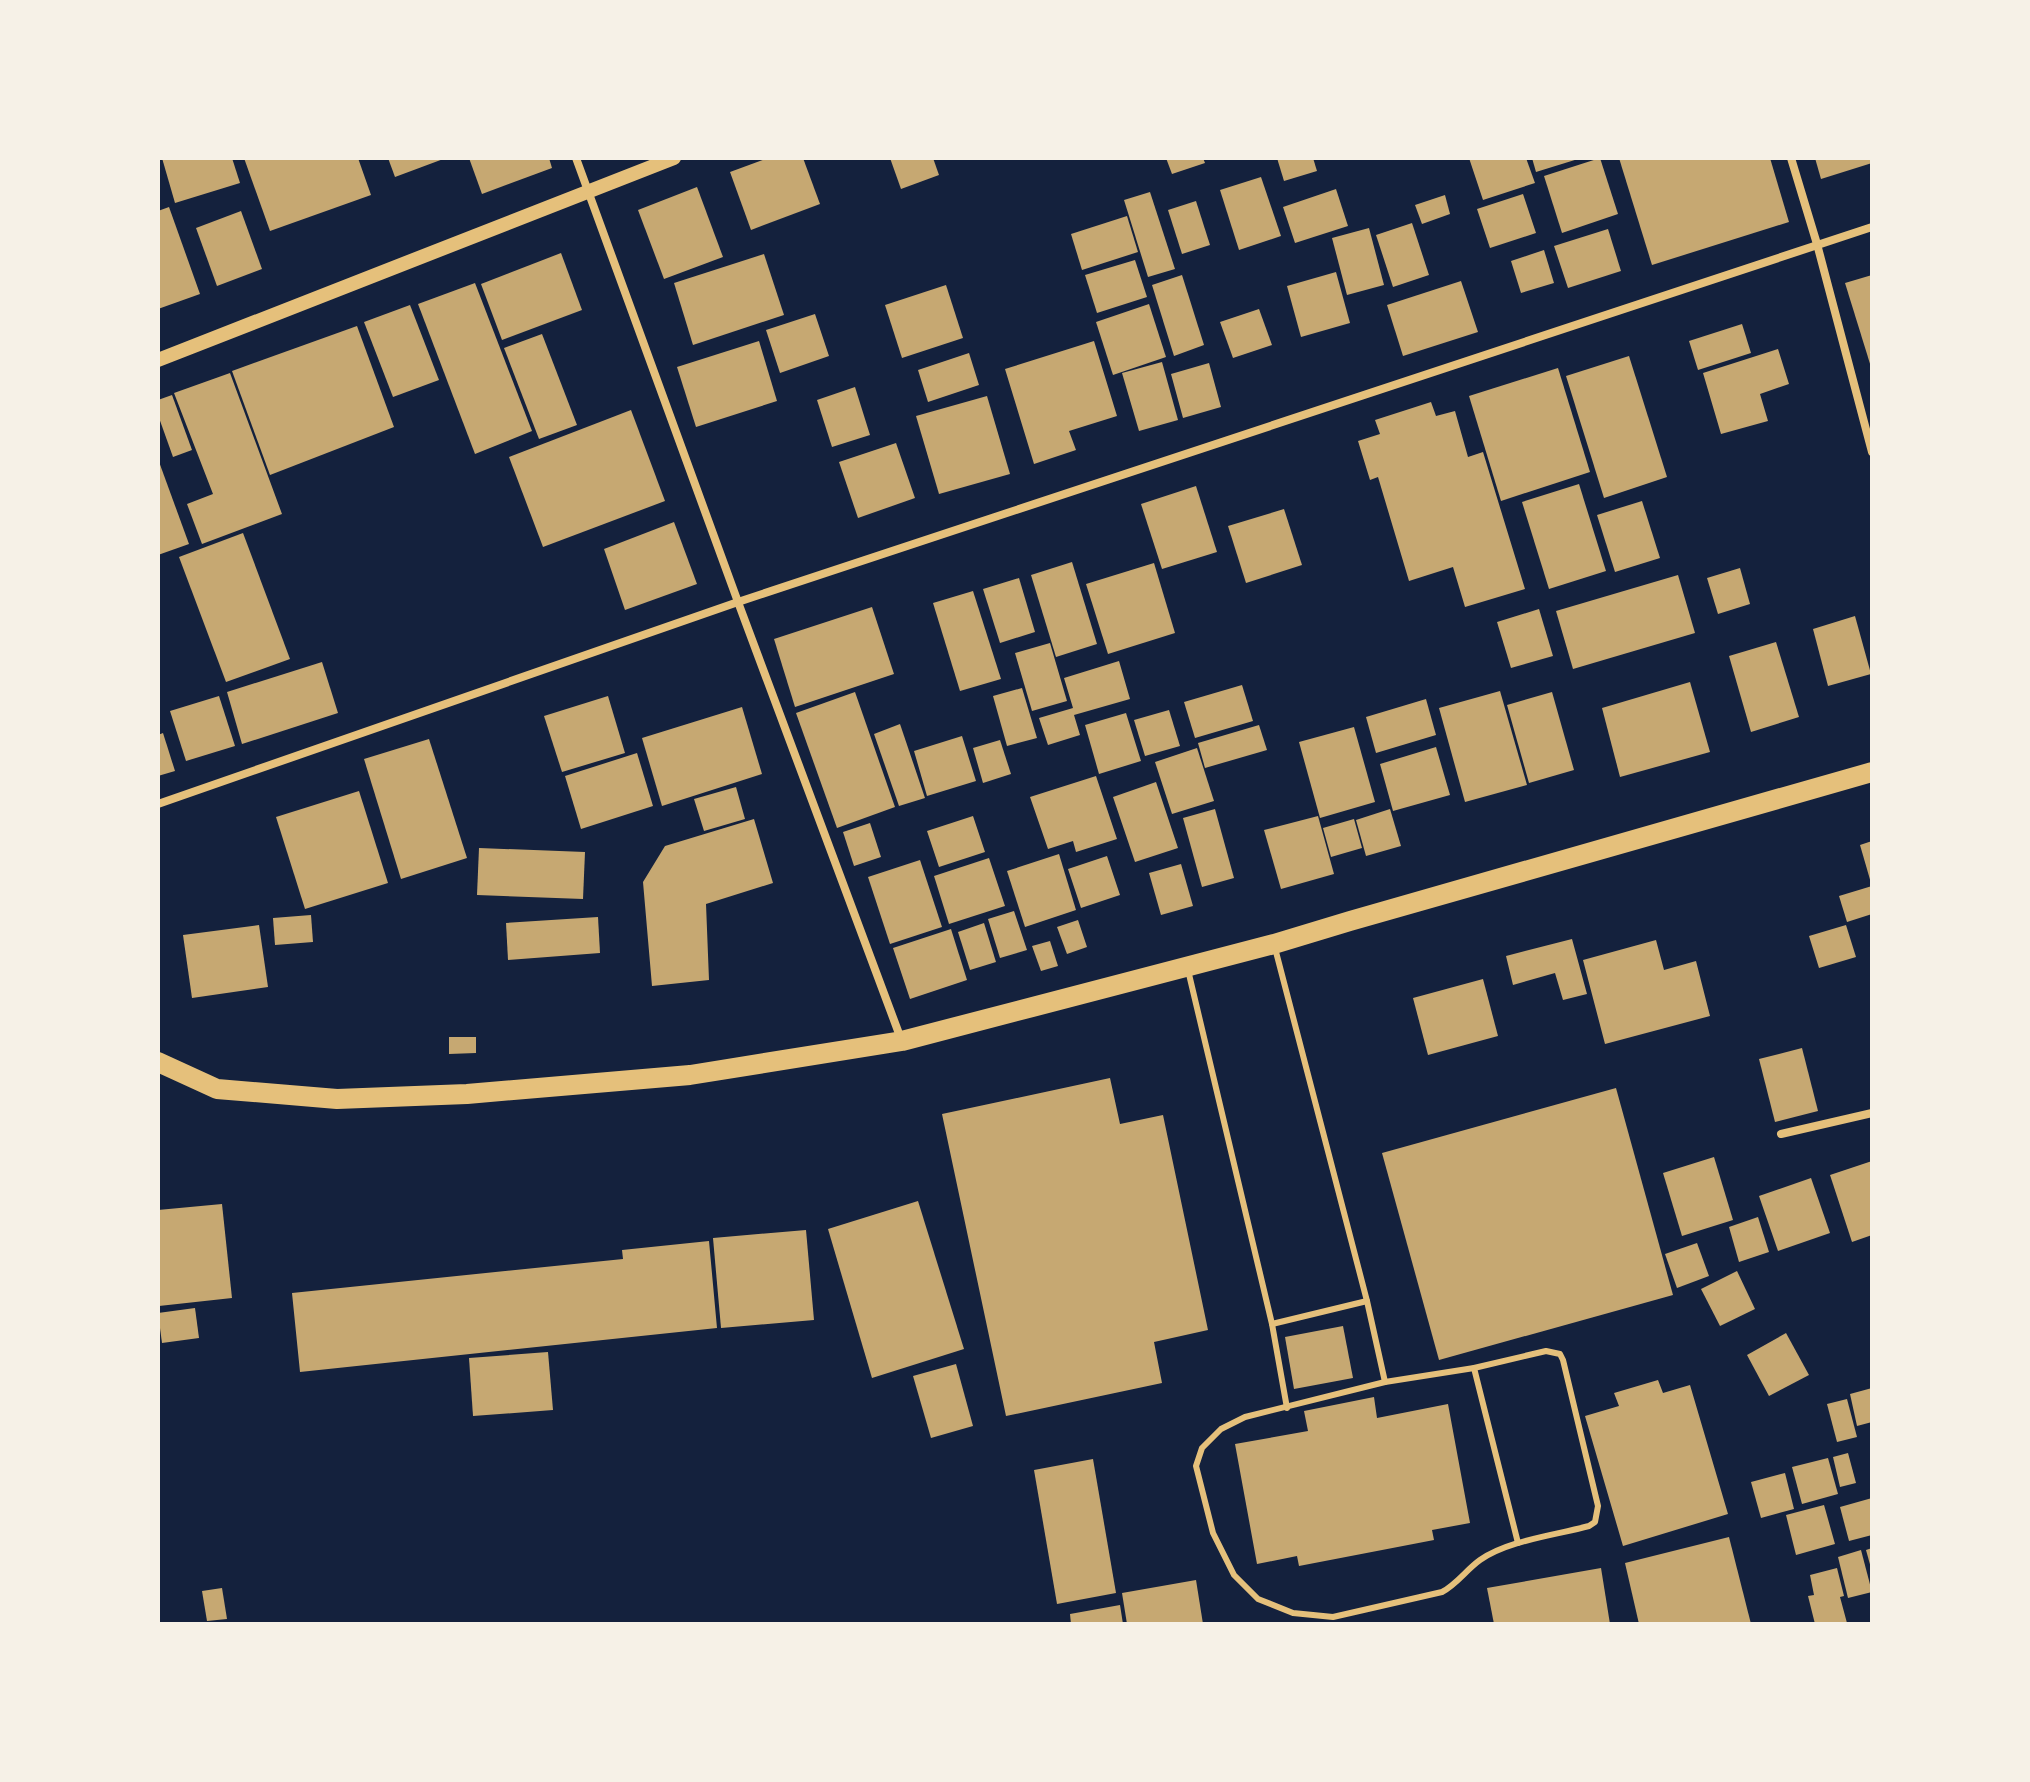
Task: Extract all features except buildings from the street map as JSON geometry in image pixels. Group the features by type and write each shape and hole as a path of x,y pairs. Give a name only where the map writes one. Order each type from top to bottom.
{"main road":[{"path":"158,1062 217,1089 337,1099 467,1094 690,1075 902,1041 1274,944 1872,772"}],"street":[{"path":"576,158 902,1041"},
{"path":"158,360 674,158"},
{"path":"1791,158 1872,452"},
{"path":"158,804 738,602 1872,227"},
{"path":"1781,1134 1872,1113"}],"lane":[{"path":"1274,944 1367,1301 1385,1382"},
{"path":"1188,966 1272,1324 1287,1408"},
{"path":"1272,1324 1367,1301"},
{"path":"1546,1351 1560,1354 1574,1400 1598,1506 1595,1522 1518,1543 1482,1559 1442,1592 1333,1617 1293,1613 1258,1599 1234,1575 1213,1533 1196,1466 1202,1448 1221,1429 1245,1417 1385,1382 1474,1368 1546,1351"},
{"path":"1474,1368 1518,1543"}]}
